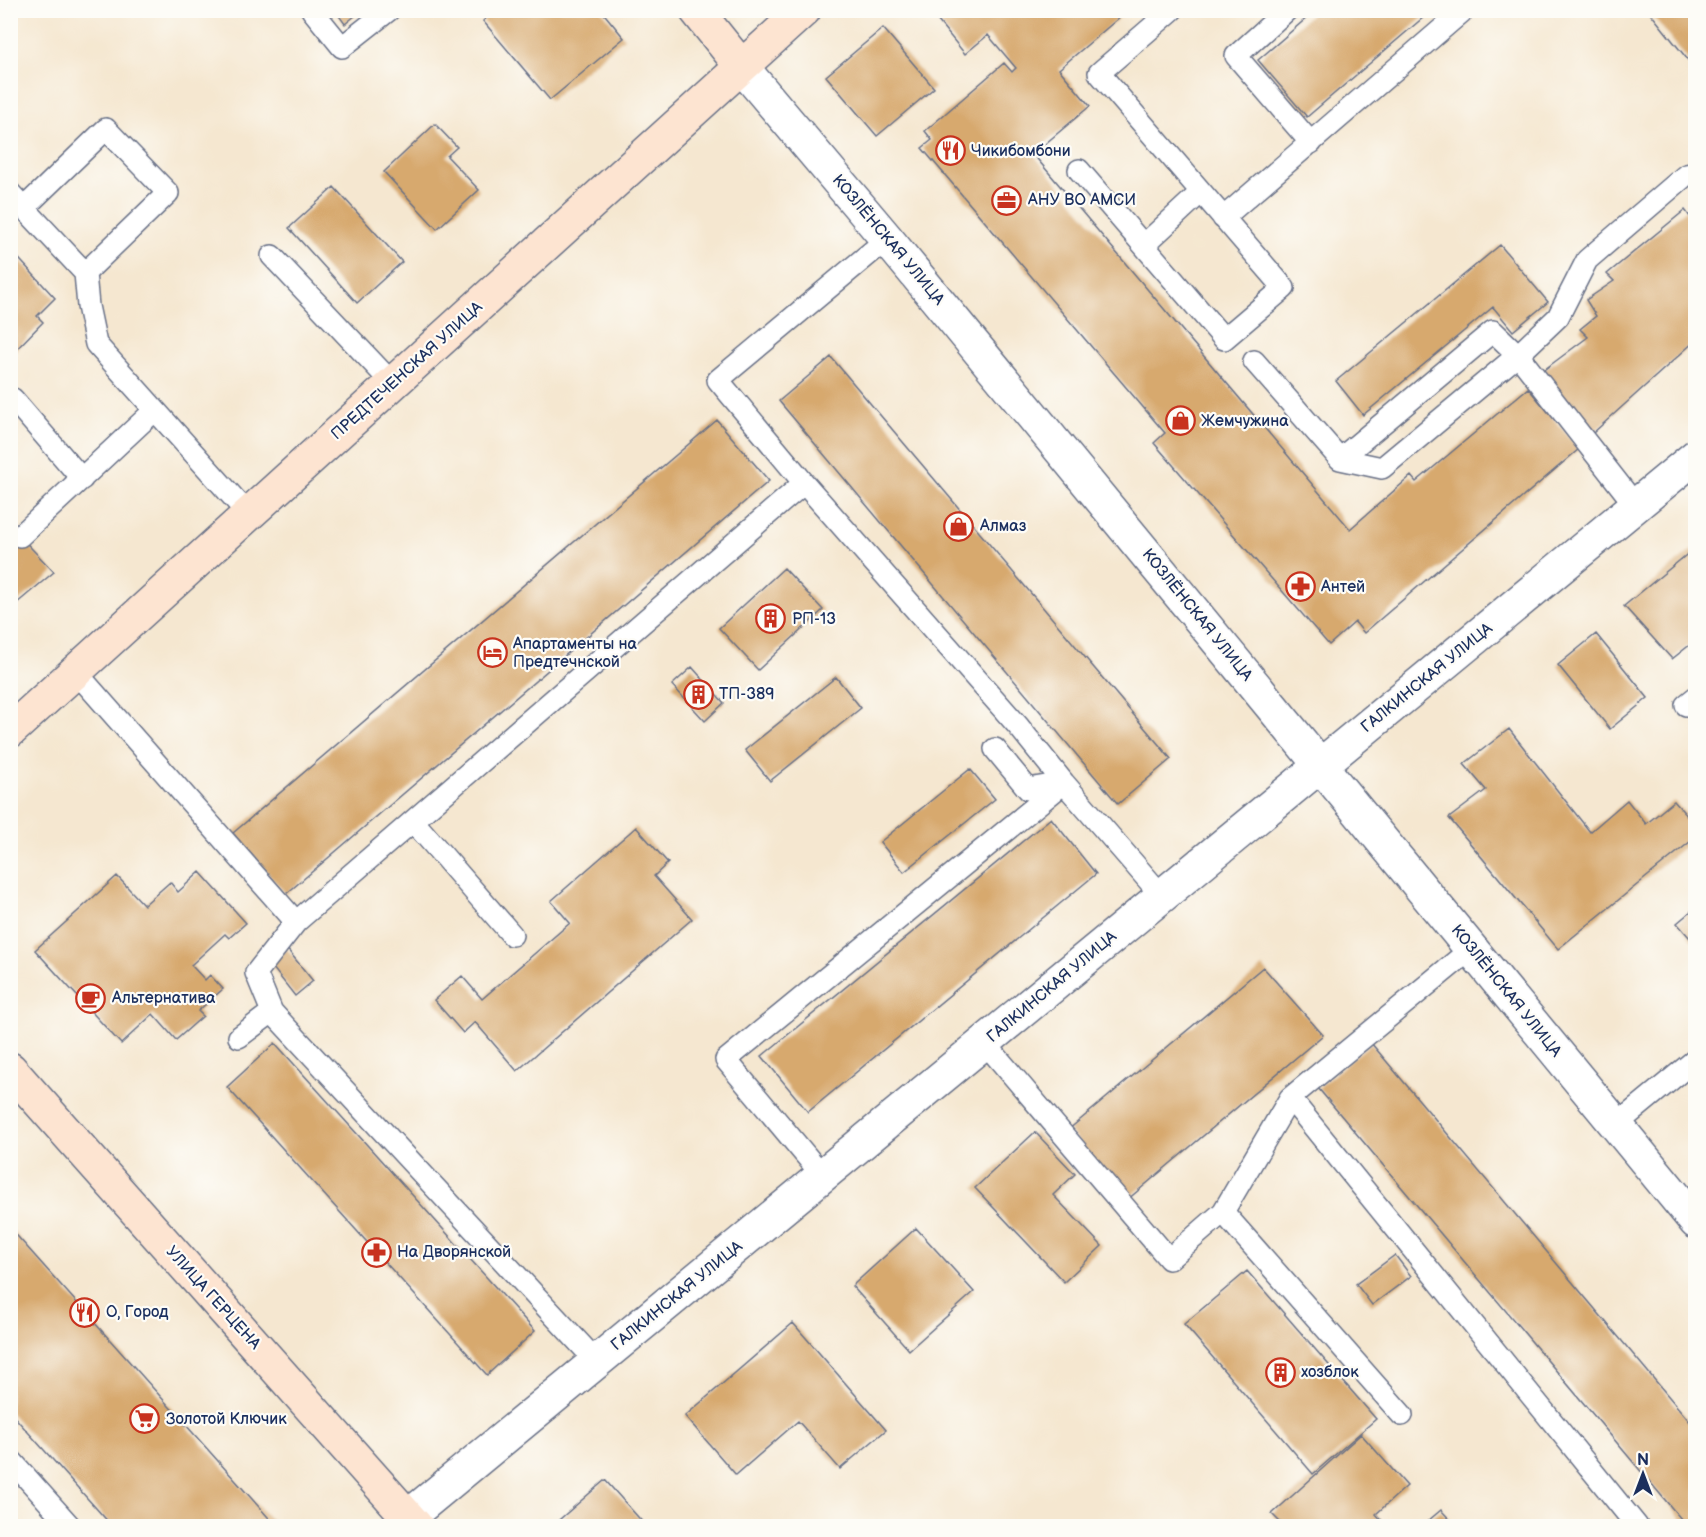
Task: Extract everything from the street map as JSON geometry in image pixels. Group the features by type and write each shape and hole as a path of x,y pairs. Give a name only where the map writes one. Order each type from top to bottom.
{"street":[{"name":"КОЗЛЁНСКАЯ УЛИЦА","path":"696,10 1321,765 1695,1222"},
{"name":"ПРЕДТЕЧЕНСКАЯ УЛИЦА","path":"10,731 804,10"},
{"name":"ГАЛКИНСКАЯ УЛИЦА","path":"412,1522 597,1362 1695,456"},
{"name":"УЛИЦА ГЕРЦЕНА","path":"10,1069 412,1522"}],"lane":[{"path":"312,10 342,47 389,10"},
{"path":"1079,170 1224,339 1284,288 1099,73 1172,10"},
{"path":"1287,10 1236,56 1311,143"},
{"path":"1224,218 1464,10"},
{"path":"85,273 168,193 106,129 17,200 85,273 88,306 96,344 249,515"},
{"path":"1254,361 1340,459 1382,468 1518,355 1558,317 1587,260 1686,175 1695,173"},
{"path":"1144,245 1201,192"},
{"path":"887,239 718,380 804,483 1019,727 1064,783 1162,896"},
{"path":"272,256 393,384"},
{"path":"1340,459 1493,330 1518,355 1635,506"},
{"path":"14,399 82,478"},
{"path":"20,536 155,410"},
{"path":"597,1362 272,1012 256,973 296,922 804,483"},
{"path":"76,672 296,922"},
{"path":"995,749 1028,789 1064,783"},
{"path":"823,1176 726,1060 1064,783"},
{"path":"413,821 512,935"},
{"path":"985,1043 1169,1259 1224,1212 1290,1098 1471,949"},
{"path":"239,1037 272,1012"},
{"path":"1616,1125 1695,1059"},
{"path":"1290,1098 1637,1527"},
{"path":"1224,1212 1402,1415"},
{"path":"10,1460 70,1527"}],"building":[{"path":"335,10 362,10 345,24"},
{"path":"495,10 601,10 624,38 550,100 483,21"},
{"path":"938,10 1128,10 1059,69 1090,106 1033,154 1350,529 1411,476 1416,482 1528,388 1579,449 1364,633 1355,622 1329,645 1154,443 1165,433 922,148 932,140 925,131 1004,63 1012,72 1016,68 988,35 965,54 933,15"},
{"path":"1316,10 1432,10 1307,117 1258,60"},
{"path":"1648,10 1696,10 1696,70"},
{"path":"883,28 934,88 877,136 826,76"},
{"path":"435,124 457,147 447,156 479,190 437,229 384,172"},
{"path":"334,187 402,262 357,303 289,228"},
{"path":"1685,210 1691,218 1696,213 1696,340 1593,433 1541,372 1588,337 1580,329 1596,316 1586,300 1614,281 1607,274"},
{"path":"1500,245 1548,302 1513,331 1493,307 1363,415 1336,381"},
{"path":"10,249 55,298 37,316 43,322 10,356"},
{"path":"831,357 1171,759 1118,804 779,401"},
{"path":"717,420 769,481 286,894 233,833"},
{"path":"10,526 54,572 10,609"},
{"path":"1696,547 1696,640 1672,659 1624,606"},
{"name":"РП-13","path":"784,568 823,610 758,670 719,628"},
{"path":"1596,634 1648,698 1610,729 1558,665"},
{"name":"ТП-389","path":"692,667 724,703 705,721 672,685"},
{"path":"836,677 861,708 770,781 745,750"},
{"path":"1509,729 1590,832 1627,800 1646,824 1674,801 1696,826 1696,837 1558,949 1449,818 1486,790 1464,764"},
{"path":"970,769 995,799 904,872 880,842"},
{"path":"1051,818 1096,874 808,1112 762,1056"},
{"path":"636,827 668,863 654,876 692,919 517,1071 475,1022 463,1033 434,1000 462,976 482,999 570,923 551,901"},
{"path":"200,872 246,923 229,938 225,934 191,965 205,980 210,975 223,989 198,1011 203,1016 176,1040 153,1014 121,1044 35,950 117,876 144,905 170,882 178,892"},
{"path":"1696,907 1696,945 1677,923"},
{"path":"287,949 313,981 295,996 269,963"},
{"path":"1263,967 1323,1035 1127,1200 1068,1130"},
{"path":"275,1043 535,1331 487,1375 227,1087"},
{"path":"1371,1043 1696,1429 1696,1526 1687,1526 1318,1088"},
{"path":"1035,1132 1075,1174 1053,1195 1102,1246 1064,1282 975,1188"},
{"path":"10,1228 276,1526 112,1526 10,1412"},
{"path":"916,1228 974,1292 909,1350 852,1286"},
{"path":"1395,1255 1411,1276 1372,1305 1356,1284"},
{"name":"хозблок","path":"1247,1271 1376,1419 1313,1474 1184,1324"},
{"path":"793,1323 886,1430 840,1469 798,1421 736,1475 685,1416"},
{"path":"1361,1434 1407,1486 1376,1514 1387,1526 1284,1526 1272,1514"},
{"path":"605,1480 646,1526 552,1526"},
{"path":"1441,1510 1456,1526 1422,1526"}],"place":[{"name":"Чикибомбони","path":"950,151"},
{"name":"АНУ ВО АМСИ","path":"1007,200"},
{"name":"Жемчужина","path":"1180,421"},
{"name":"Алмаз","path":"959,526"},
{"name":"Антей","path":"1300,587"},
{"name":"РП-13","path":"771,619"},
{"name":"Апартаменты на Предтечнской","path":"492,653"},
{"name":"ТП-389","path":"698,694"},
{"name":"Альтернатива","path":"91,998"},
{"name":"На Дворянской","path":"376,1252"},
{"name":"О, Город","path":"85,1312"},
{"name":"хозблок","path":"1280,1372"},
{"name":"Золотой Ключик","path":"145,1419"}]}
